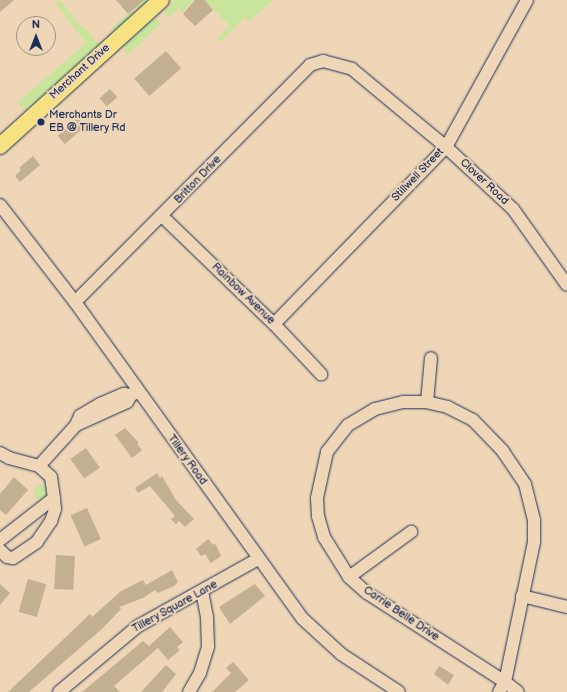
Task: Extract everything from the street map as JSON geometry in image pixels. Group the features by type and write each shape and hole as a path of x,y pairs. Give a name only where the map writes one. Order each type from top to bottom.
{"main road":[{"name":"Merchant Drive","path":"0,146 161,0"}],"street":[{"name":"Stillwell Street","path":"274,324 446,146 527,0"},
{"name":"Clover Road","path":"323,61 352,69 446,146 513,209 567,285"},
{"name":"Britton Drive","path":"75,302 162,216 310,65 323,61"},
{"name":"Tillery Road","path":"0,204 75,302 134,393 258,559 320,637 341,654 399,692"},
{"name":"Rainbow Avenue","path":"162,216 274,324 321,374"},
{"path":"427,402 431,358"},
{"path":"39,466 76,425 127,402 134,393"},
{"name":"Carrie Belle Drive","path":"403,402 427,402 448,407 473,420 503,451 526,484 534,520 534,542 502,687 367,593 349,577 324,537 318,516 317,498 327,452 348,425 375,408 403,402"},
{"path":"0,453 8,458 39,466 51,477 55,509 51,521 37,542 13,558 7,557 0,550"},
{"path":"0,540 54,498"},
{"path":"349,577 411,532"},
{"name":"Tillery Square Lane","path":"59,692 138,626 202,592 258,559"},
{"path":"189,692 200,673 208,646 207,617 202,592"},
{"path":"522,596 567,607"},
{"path":"502,687 518,692"}],"green space":[{"path":"60,0 80,26 85,27 96,42 102,43 25,111 18,102 86,43 55,3"},
{"path":"144,0 150,0 113,32 112,28 132,10 134,12 138,9 136,7"},
{"path":"174,0 194,0 182,12 179,8 170,16 173,22 164,12"},
{"path":"205,0 273,0 251,20 244,18 220,42 217,38 230,26"},
{"path":"152,20 157,20 164,29 159,26 128,54 130,59 125,52 124,45"},
{"path":"42,485 48,487 50,493 48,499 42,501 36,499 34,493 36,487"}],"building":[{"path":"0,0 14,0 0,12"},
{"path":"116,0 144,0 128,14"},
{"path":"195,0 205,0 213,10 195,26 183,14"},
{"path":"166,51 181,68 149,96 134,79"},
{"path":"110,89 117,97 107,106 99,98"},
{"path":"78,118 85,126 65,144 58,136"},
{"path":"33,156 40,165 20,182 15,176 21,170 19,168"},
{"path":"125,428 139,443 137,444 142,450 132,458 115,435"},
{"path":"86,448 100,468 84,479 70,459"},
{"path":"157,473 160,478 162,476 176,500 194,519 185,527 179,521 176,524 171,519 175,516 150,486 138,493 135,488"},
{"path":"14,477 28,490 6,515 0,510 0,494"},
{"path":"87,508 101,539 84,546 71,515"},
{"path":"208,539 213,545 215,543 221,556 211,563 205,554 201,556 196,549"},
{"path":"56,555 75,556 73,590 54,589"},
{"path":"172,570 178,582 174,586 158,593 155,590 143,598 119,607 121,609 103,628 29,692 8,692 90,614 92,617 121,591 143,580 146,585"},
{"path":"28,579 46,584 37,617 19,612"},
{"path":"0,584 10,593 0,605"},
{"path":"255,584 265,596 230,624 219,607"},
{"path":"170,627 183,642 177,647 180,650 168,660 158,648 114,686 120,692 82,692 143,641 149,646"},
{"path":"233,662 249,680 235,692 212,692 231,673 226,668"},
{"path":"166,665 176,674 162,692 141,692"},
{"path":"439,666 454,675 448,685 434,674"}],"place":[{"name":"Merchants Dr EB @ Tillery Rd","path":"41,122"}]}
